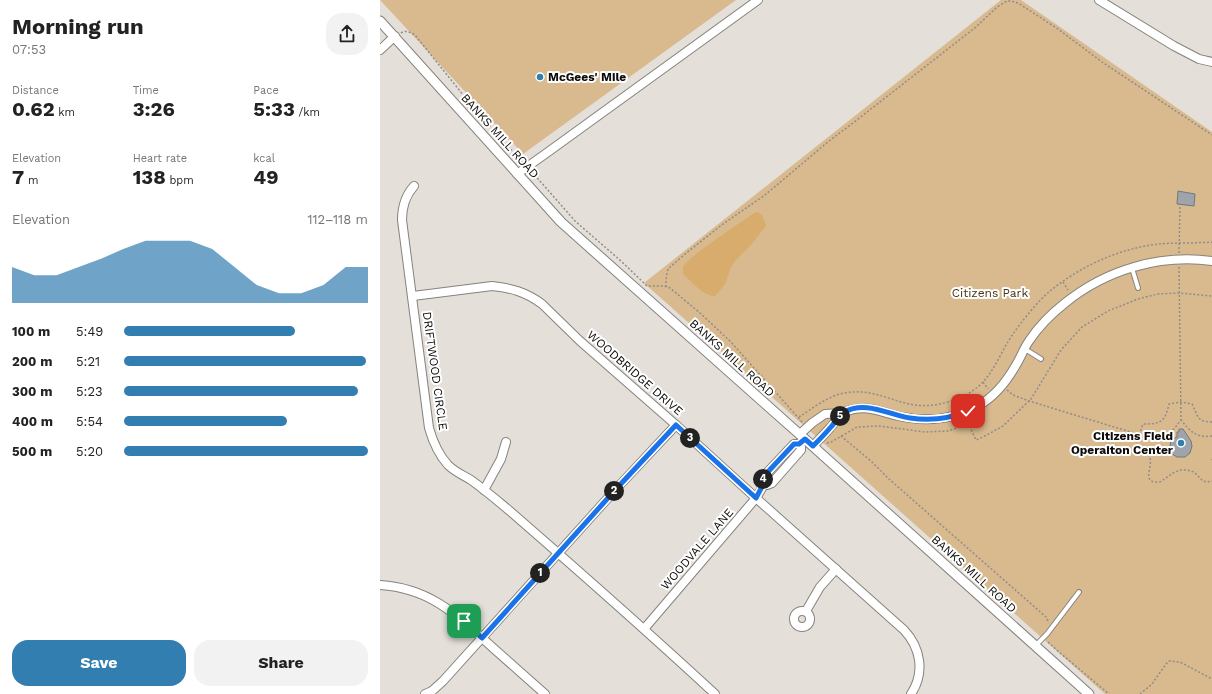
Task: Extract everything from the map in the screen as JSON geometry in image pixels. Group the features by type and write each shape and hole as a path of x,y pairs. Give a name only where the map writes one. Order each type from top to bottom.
{"street":[{"path":"517,174 758,0"},
{"path":"1099,0 1174,46 1199,59 1212,62"},
{"name":"BANKS MILL ROAD","path":"380,21 561,222 803,436 816,443 1089,694"},
{"path":"380,50 395,36"},
{"name":"DRIFTWOOD CIRCLE","path":"414,186 404,202 402,214 431,436 438,451 451,467 501,503 558,553"},
{"name":"WOODVALE LANE","path":"644,629 756,498 764,483 764,476 803,436 812,422 825,414 842,413 857,408 870,408 899,416 922,419 943,418 963,413 978,406 1001,386 1017,364 1024,349 1044,322 1072,297 1095,283 1132,268 1164,260 1189,259 1212,261"},
{"name":"WOODBRIDGE DRIVE","path":"412,296 492,286 512,289 527,294 542,304 580,341 676,425 904,630 913,641 918,653 920,666 916,685 911,694"},
{"path":"816,443 842,413"},
{"path":"425,694 432,691 443,681 617,488 676,425"},
{"path":"484,490 501,459 506,442"},
{"path":"558,553 715,694"},
{"path":"806,611 820,587 836,568"},
{"path":"380,585 389,585 409,590 434,601 455,613 545,694"}],"lane":[{"path":"1132,268 1138,288"},
{"path":"1024,349 1041,359"},
{"path":"1036,646 1079,592"}],"path":[{"path":"666,287 668,270 685,254 723,224 765,195 828,141 964,37 997,7 1007,1 1018,3 1102,62 1212,135"},
{"path":"395,36 403,31 415,34 472,106 575,221 647,286 670,288 731,342 799,417 803,436"},
{"path":"799,417 828,399 843,393 870,392 916,405 947,402 957,399 984,382 993,370 1012,335 1049,291 1084,268 1106,257 1137,248 1158,244 1212,242"},
{"path":"1063,282 1072,297"},
{"path":"957,399 976,440 1003,426 1029,401 1061,350 1082,327 1108,311 1138,299 1158,294 1179,293 1212,296"},
{"path":"1001,386 1013,395 1029,401 1147,437 1158,438 1167,436 1175,429 1180,420 1179,299"},
{"path":"1212,422 1199,419 1192,404 1180,402 1169,404 1166,415 1162,420 1158,423 1143,424 1136,444 1149,456 1151,461 1148,474 1152,481 1160,482 1173,472 1180,470 1194,472 1203,481 1212,481"},
{"path":"1180,420 1189,430 1198,436 1212,436"},
{"path":"816,443 822,444 832,442 857,426 879,426 924,432 948,431 968,424"},
{"path":"841,436 1046,617 1049,624 1047,634 1048,642 1109,694"},
{"path":"1140,694 1152,684 1169,662 1180,662 1212,679"}],"green space":[{"name":"McGees' Mile","path":"380,0 736,0 523,154"},
{"name":"Citizens Park","path":"1001,0 1021,0 1212,132 1212,694 1105,694 644,283"}],"shaded area":[{"path":"758,212 762,215 766,226 751,245 735,261 730,269 726,283 715,296 706,294 683,274 683,267 694,256 754,213"}],"building":[{"path":"1178,191 1195,194 1194,206 1177,204"},
{"name":"Citizens Field Operaiton Center","path":"1179,429 1183,429 1191,441 1192,446 1190,453 1185,457 1177,457 1172,454 1170,446 1171,440 1177,437 1177,432 1179,432"}],"place":[{"name":"McGees' Mile","path":"540,77"},
{"name":"Citizens Field Operaiton Center","path":"1181,443"}],"route":[{"path":"464,621 482,638 676,425 756,498 764,483 764,476 794,444 799,444 805,439 813,446 842,413 850,409 870,408 899,416 922,419 952,417 968,411"}]}
